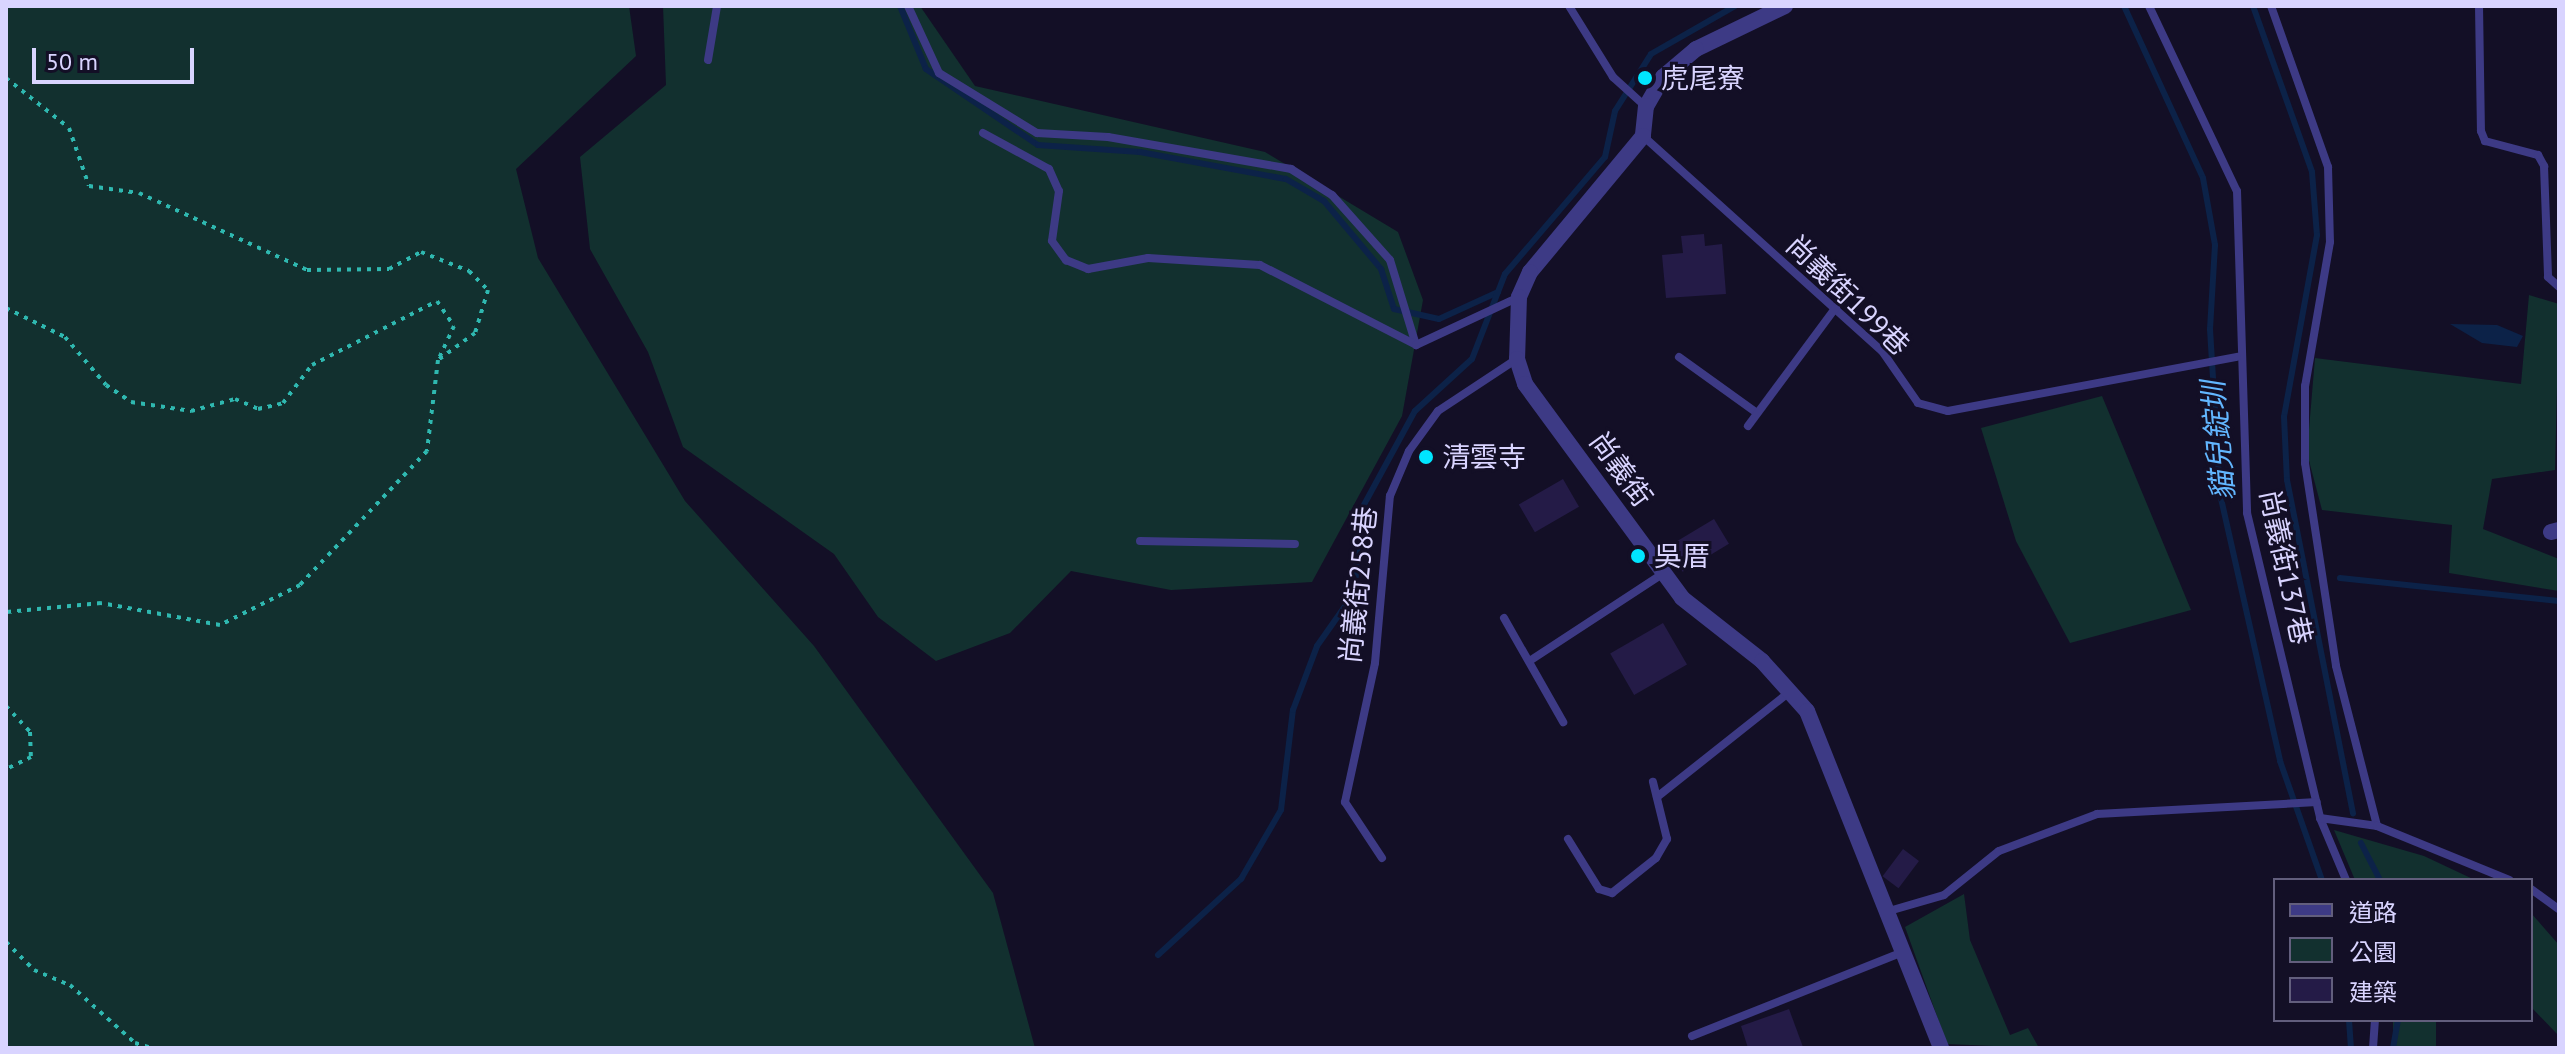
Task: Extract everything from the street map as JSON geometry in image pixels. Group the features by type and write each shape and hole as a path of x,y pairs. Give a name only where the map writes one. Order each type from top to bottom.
{"street":[{"path":"1643,136 1646,106 1663,77 1696,49 1785,6"},
{"name":"尚義街","path":"1643,136 1530,272 1514,300 1517,359 1525,384 1682,598 1792,690 1889,911 1941,1048"}],"lane":[{"path":"708,60 717,6"},
{"path":"908,6 939,73 1037,133 1108,137 1291,169 1332,195 1390,260 1416,345"},
{"path":"1569,6 1617,81 1646,106"},
{"name":"尚義街137巷","path":"2149,6 2237,191 2237,357 2247,513 2320,818 2345,878"},
{"name":"尚義街137巷","path":"2271,6 2328,167 2330,242 2305,386 2305,463 2336,666 2377,826"},
{"path":"2479,6 2481,131 2485,141 2538,155 2544,166 2548,277 2559,287"},
{"path":"983,133 1049,169 1059,191 1052,241 1066,260 1088,269 1148,258 1260,265 1416,345"},
{"name":"尚義街199巷","path":"1643,136 1882,351 1918,403 1948,411 2237,357"},
{"path":"1416,345 1514,300"},
{"path":"1748,426 1836,307"},
{"path":"1679,357 1757,413"},
{"name":"尚義街258巷","path":"1382,858 1345,802 1375,663 1390,496 1409,451 1438,411 1517,359"},
{"path":"1140,541 1295,544"},
{"path":"1531,660 1664,573"},
{"path":"1504,618 1531,660 1563,722"},
{"path":"1657,797 1792,690"},
{"path":"1568,839 1599,889 1612,893 1656,858 1667,839 1653,782"},
{"path":"1889,911 1944,895 1999,851 2097,814 2317,802"},
{"path":"2320,818 2377,826 2504,878"},
{"path":"2533,890 2559,909"},
{"path":"1692,1036 1903,952"},
{"path":"2373,1048 2375,1022"}],"path":[{"path":"6,78 69,128 89,186 139,193 307,270 389,269 421,252 469,271 488,290 475,333 438,360"},
{"path":"6,308 65,337 106,385 131,402 191,411 235,399 258,409 283,403 312,365 437,301 454,326 438,360 427,451 300,585 220,625 101,603 6,612"},
{"path":"6,706 30,732 31,757 6,769"},
{"path":"6,942 34,970 70,985 135,1043 151,1048"}],"green space":[{"path":"6,6 629,6 636,56 516,169 538,258 685,501 814,646 993,893 1035,1048 6,1048"},
{"path":"663,6 920,6 975,86 1265,152 1398,232 1423,300 1402,416 1312,582 1171,590 1071,571 1010,633 936,661 878,617 834,554 683,447 648,352 590,249 580,157 666,85"},
{"path":"2529,295 2559,304 2555,470 2492,479 2483,529 2559,559 2559,591 2449,573 2452,525 2322,510 2307,453 2315,358 2521,384"},
{"path":"2102,396 2191,610 2070,643 2016,541 1981,428"},
{"path":"2334,830 2424,856 2471,878 2354,878"},
{"path":"1964,894 1970,940 2010,1035 2028,1028 2039,1048 1947,1044 1905,927"},
{"path":"2533,915 2559,945 2559,1036 2533,1009"},
{"path":"2393,1022 2436,1022 2436,1048 2393,1048"}],"water":[{"path":"2450,324 2497,325 2523,336 2517,347 2482,343"}],"building":[{"path":"1704,234 1705,246 1722,244 1726,294 1666,298 1662,255 1683,253 1681,236"},
{"path":"1563,479 1579,507 1535,532 1519,504"},
{"path":"1714,519 1729,544 1683,572 1668,547"},
{"path":"1663,623 1687,665 1634,695 1610,654"},
{"path":"1903,849 1919,861 1899,888 1883,876"},
{"path":"1789,1009 1803,1047 1748,1048 1741,1026"}],"waterway":[{"path":"900,6 926,69 1038,145 1140,152 1286,179 1324,201 1381,269 1394,309 1439,319 1498,292"},
{"path":"1158,955 1241,879 1281,810 1293,710 1317,646 1355,592 1359,514 1415,411 1472,359 1505,274 1605,157 1615,111 1651,54 1735,6"},
{"name":"貓兒錠圳","path":"2124,6 2203,178 2215,245 2210,329 2220,494 2280,761 2321,878"},
{"path":"2253,6 2312,172 2317,235 2284,417 2287,480 2353,814"},
{"path":"2340,578 2559,601"},
{"path":"2361,843 2379,878"},
{"name":"貓兒錠圳","path":"2349,1022 2351,1048"},
{"path":"2393,1048 2398,1022"}],"place":[{"name":"虎尾寮","path":"1645,78"},
{"name":"清雲寺","path":"1426,457"},
{"name":"吳厝","path":"1638,556"}]}
